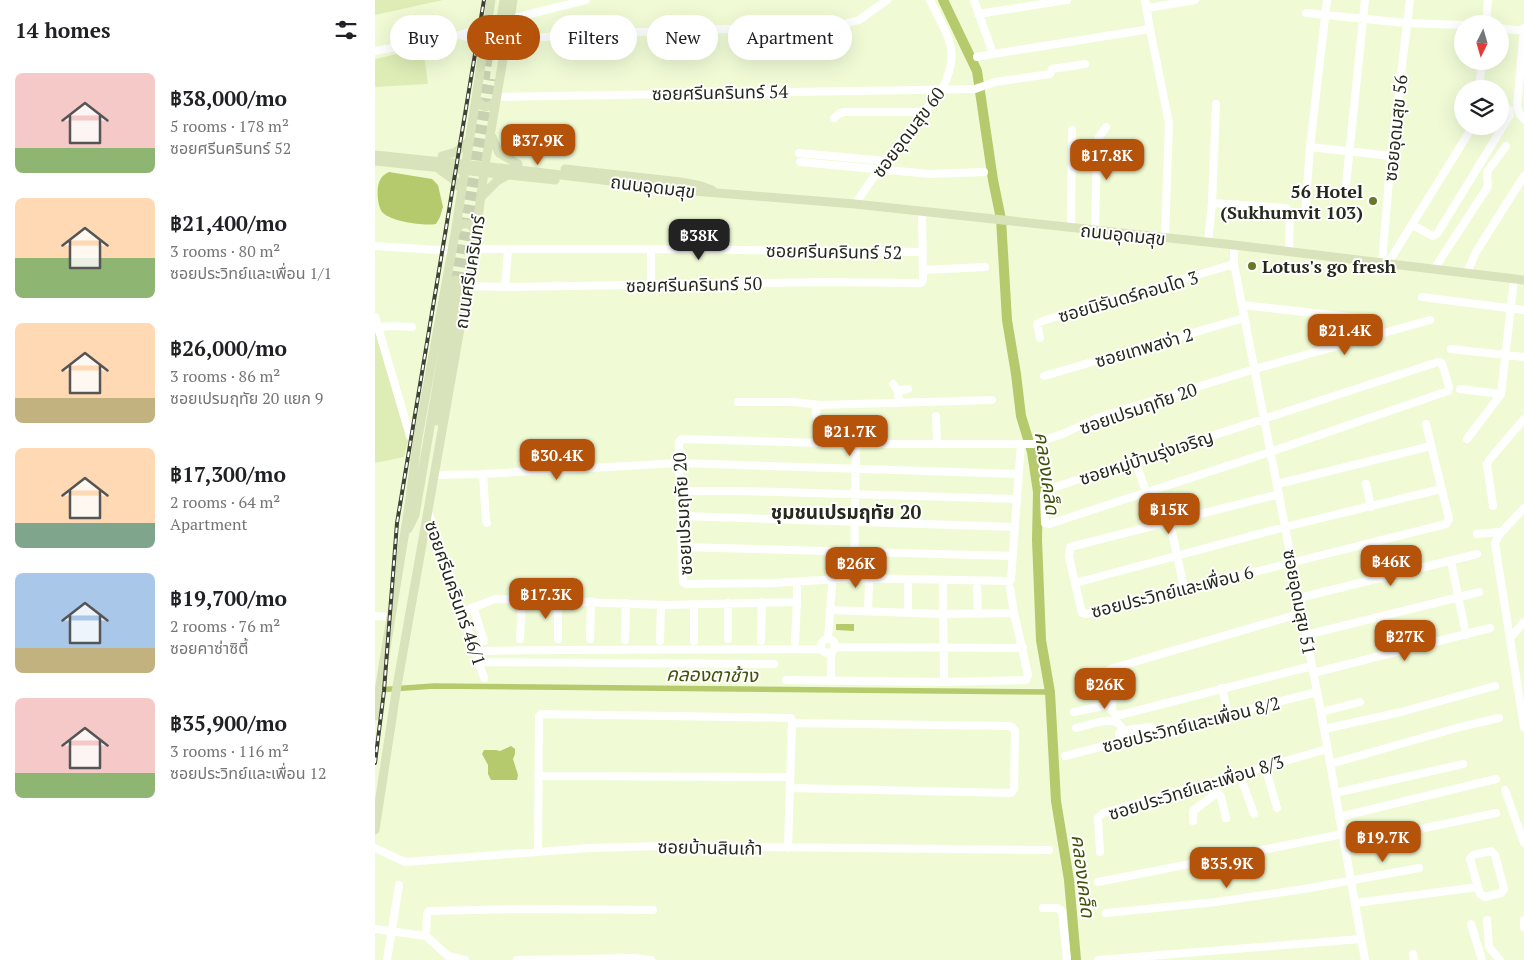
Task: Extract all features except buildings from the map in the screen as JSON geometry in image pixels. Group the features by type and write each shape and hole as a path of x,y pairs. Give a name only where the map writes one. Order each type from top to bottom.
{"main road":[{"name":"ถนนศรีนครินทร์","path":"489,15 491,0"},
{"name":"ถนนศรีนครินทร์","path":"496,15 498,0"},
{"name":"ถนนศรีนครินทร์","path":"500,15 504,0"},
{"name":"ถนนศรีนครินทร์","path":"511,15 513,0"},
{"name":"ถนนศรีนครินทร์","path":"375,716 417,443 455,234 478,84 486,60"},
{"name":"ถนนศรีนครินทร์","path":"403,541 415,516 461,282 474,250 484,172 503,60"},
{"path":"476,98 481,105 486,107 492,105 497,99"},
{"path":"491,134 499,153 518,164"},
{"path":"442,156 456,152 469,140"},
{"name":"ถนนอุดมสุข","path":"375,150 467,158 681,182 707,187 721,194"},
{"path":"415,153 421,156 423,160 420,164 415,165"},
{"name":"ถนนอุดมสุข","path":"375,155 528,170 721,194 855,204 985,220 1233,245 1524,280"},
{"name":"ถนนอุดมสุข","path":"375,161 702,197 721,194"},
{"path":"437,168 447,174 461,190"},
{"path":"565,181 559,174 566,169"},
{"path":"481,198 489,187 509,175"},
{"path":"455,234 460,225 464,223 473,226 476,235"},
{"name":"ถนนศรีนครินทร์","path":"375,830 391,720 434,475 461,282"},
{"name":"ถนนศรีนครินทร์","path":"421,543 421,516 461,282"},
{"path":"375,802 391,720"}],"street":[{"path":"526,15 586,0"},
{"path":"540,37 584,34 840,25 859,20 887,0"},
{"name":"ซอยอุดมสุข 60","path":"855,204 942,89 949,76 952,64 952,50 930,0"},
{"path":"973,0 993,54"},
{"path":"978,14 1067,0"},
{"path":"1165,238 1169,123 1146,4 1195,0"},
{"path":"1305,215 1310,147 1327,0"},
{"path":"1346,185 1365,0"},
{"name":"ซอยอุดมสุข 56","path":"1385,263 1391,156 1410,0"},
{"path":"1487,15 1488,0"},
{"path":"1305,13 1406,23 1454,25"},
{"path":"1524,28 1517,107 1524,119"},
{"path":"977,57 1150,29"},
{"path":"1509,30 1524,32"},
{"path":"375,51 467,32"},
{"path":"460,35 467,37"},
{"name":"ซอยศรีนครินทร์ 54","path":"497,99 979,88 995,82 1050,74 1052,70 1085,64"},
{"path":"1208,243 1212,203 1216,104"},
{"path":"833,118 844,112 924,112"},
{"path":"1095,231 1097,146 1099,137 1106,126"},
{"path":"1071,228 1072,130"},
{"path":"1385,263 1412,224 1467,135"},
{"path":"1412,224 1433,236 1437,234 1498,135"},
{"path":"1434,269 1487,188 1487,172 1506,146"},
{"path":"1310,147 1391,156"},
{"path":"799,153 886,161"},
{"path":"800,162 930,174 984,172"},
{"path":"1467,273 1476,252 1524,176"},
{"path":"1212,203 1286,208 1290,213 1289,252"},
{"path":"921,212 923,270 985,267"},
{"name":"ซอยอุดมสุข 51","path":"1233,245 1234,264 1321,712 1365,960"},
{"path":"375,246 452,251"},
{"path":"651,249 651,284"},
{"name":"ซอยศรีนครินทร์ 52","path":"474,250 651,249 923,252"},
{"path":"505,287 508,250"},
{"name":"ซอยนิรันดร์คอนโด 3","path":"1040,338 1037,324 1042,321 1234,264"},
{"name":"ซอยศรีนครินทร์ 50","path":"461,282 505,287 651,284 921,283 923,280 923,270"},
{"path":"1467,438 1501,394 1514,279"},
{"path":"1422,297 1524,310"},
{"path":"1242,305 1377,320 1380,325 1381,334"},
{"path":"375,317 410,436 417,443"},
{"name":"ซอยเทพสง่า 2","path":"1044,376 1245,318"},
{"name":"ซอยเปรมฤทัย 20","path":"854,578 774,583 687,584 683,582 679,442 682,439 856,444 1027,444 1065,433 1097,418 1255,369 1430,320"},
{"path":"377,327 412,327"},
{"path":"1451,349 1524,357"},
{"name":"ซอยหมู่บ้านรุ่งเจริญ","path":"1146,492 1049,524 1045,523 1045,491 1438,362 1444,366 1448,391 1271,452"},
{"path":"899,403 896,387 908,389"},
{"path":"1460,390 1501,394"},
{"path":"738,402 795,402 820,405 992,400"},
{"path":"819,443 816,409 820,405"},
{"path":"936,416 937,444"},
{"path":"1493,506 1488,468 1489,460 1524,420"},
{"path":"1279,494 1069,547 1069,557 1075,583 1285,527 1441,489 1426,424"},
{"path":"856,444 854,578 1008,582 1011,579 1019,474 1027,444"},
{"path":"1277,484 1431,446"},
{"path":"1135,460 1146,492 1271,452"},
{"path":"434,475 679,463 1019,474"},
{"path":"483,474 485,521 487,524"},
{"path":"1366,484 1371,507"},
{"name":"ซอยประวิทย์และเพื่อน 6","path":"1075,583 1084,614 1447,524 1449,519 1441,489"},
{"path":"680,491 1017,499"},
{"path":"1524,508 1498,534 1495,544 1523,710 1524,727"},
{"name":"ซอยศรีนครินทร์ 46/1","path":"427,509 484,678"},
{"path":"681,516 1015,527"},
{"path":"1170,523 1184,588"},
{"path":"1477,534 1498,534"},
{"path":"682,547 854,550 1013,556"},
{"path":"1299,598 1477,554"},
{"path":"1451,561 1466,635"},
{"path":"868,612 869,584"},
{"path":"828,639 832,586"},
{"path":"908,586 908,612"},
{"path":"943,586 944,682"},
{"path":"795,642 797,587"},
{"path":"977,588 978,614"},
{"path":"786,680 944,682 1026,680 1028,675 1010,588"},
{"path":"1306,635 1479,592"},
{"path":"462,612 495,599 661,605 797,602"},
{"path":"520,639 522,600"},
{"path":"558,600 558,639"},
{"path":"591,601 591,639"},
{"path":"761,641 762,602"},
{"path":"625,640 626,603"},
{"path":"728,603 728,639"},
{"path":"694,604 694,641"},
{"path":"660,641 661,605"},
{"path":"473,607 484,641"},
{"path":"830,610 943,614 1014,613"},
{"path":"1080,680 1096,673 1109,671 1110,669 1302,613"},
{"path":"375,616 391,617"},
{"path":"1510,638 1524,622"},
{"path":"1109,671 1112,711 1115,714 1120,714 1222,688 1313,670 1491,628"},
{"path":"821,649 822,642 828,639"},
{"path":"828,639 834,643 831,681"},
{"path":"475,652 560,649 821,649 825,652 833,649 1023,648"},
{"path":"479,662 774,664"},
{"path":"1324,729 1401,712 1495,686"},
{"path":"1222,688 1228,715"},
{"name":"ซอยประวิทย์และเพื่อน 8/2","path":"1065,756 1317,692"},
{"path":"1321,712 1360,702"},
{"path":"1074,712 1112,704"},
{"path":"538,852 539,716 541,714 791,718 791,788 788,848"},
{"path":"1330,764 1460,727 1499,718"},
{"path":"1076,728 1112,721 1118,723 1123,731"},
{"path":"791,788 1011,793 1014,789 1015,731 1012,726 792,723"},
{"path":"1120,742 1119,736 1123,731 1151,727 1158,732"},
{"name":"ซอยประวิทย์และเพื่อน 8/3","path":"1100,852 1098,821 1101,814 1327,748"},
{"path":"1335,793 1463,764"},
{"path":"1265,766 1277,808"},
{"path":"1239,773 1254,814"},
{"path":"539,776 790,777"},
{"path":"1339,817 1496,779"},
{"path":"1213,781 1227,818"},
{"path":"1505,790 1524,843"},
{"path":"1193,821 1193,811 1218,792"},
{"path":"1344,845 1496,813"},
{"path":"1098,882 1343,834"},
{"name":"ซอยบ้านสินเก้า","path":"375,848 405,862 589,848 663,846 1049,850"},
{"path":"1493,852 1503,890 1501,893 1485,897 1480,894 1478,887 1471,857 1473,855 1493,852"},
{"path":"1106,913 1216,902 1419,868"},
{"path":"387,960 399,885"},
{"path":"1355,903 1478,887"},
{"path":"1043,908 1057,908 1062,911 1067,960"},
{"path":"424,936 429,911 526,909 653,910"},
{"path":"1487,920 1489,947 1500,960"},
{"path":"1524,920 1524,927"},
{"path":"1471,924 1482,960"},
{"path":"375,929 424,936 448,958 465,960"},
{"path":"1098,960 1361,939"},
{"path":"517,960 651,960"}],"shaded area":[{"path":"375,0 443,0 375,15"},
{"path":"390,56 390,60 425,60 428,84 375,87 375,59"},
{"path":"389,172 432,179 438,185 443,207 436,224 409,223 394,219 383,213 378,202 378,187 382,177"},
{"path":"375,331 408,441 404,457 375,463"},
{"path":"836,624 854,624 854,631 836,630"},
{"path":"511,746 515,749 513,759 518,775 517,780 491,780 488,774 488,765 482,754 484,750 500,751"}],"waterway":[{"name":"คลองเคล็ด","path":"943,0 977,71 993,180 1001,219 1007,320 1021,416 1032,452 1038,492 1037,540 1041,640 1050,692 1056,801 1069,880 1076,960"},
{"name":"คลองตาช้าง","path":"377,690 434,686 1050,692"}],"tunnel":[{"path":"455,280 488,60"},
{"path":"461,281 492,79"}],"railway":[{"path":"375,763 384,691 397,523 484,0"}],"place":[{"name":"56 Hotel (Sukhumvit 103)","path":"1373,201"},
{"name":"Lotus's go fresh","path":"1252,266"}],"district":[{"name":"ชุมชนเปรมฤทัย 20","path":"846,511"}]}
